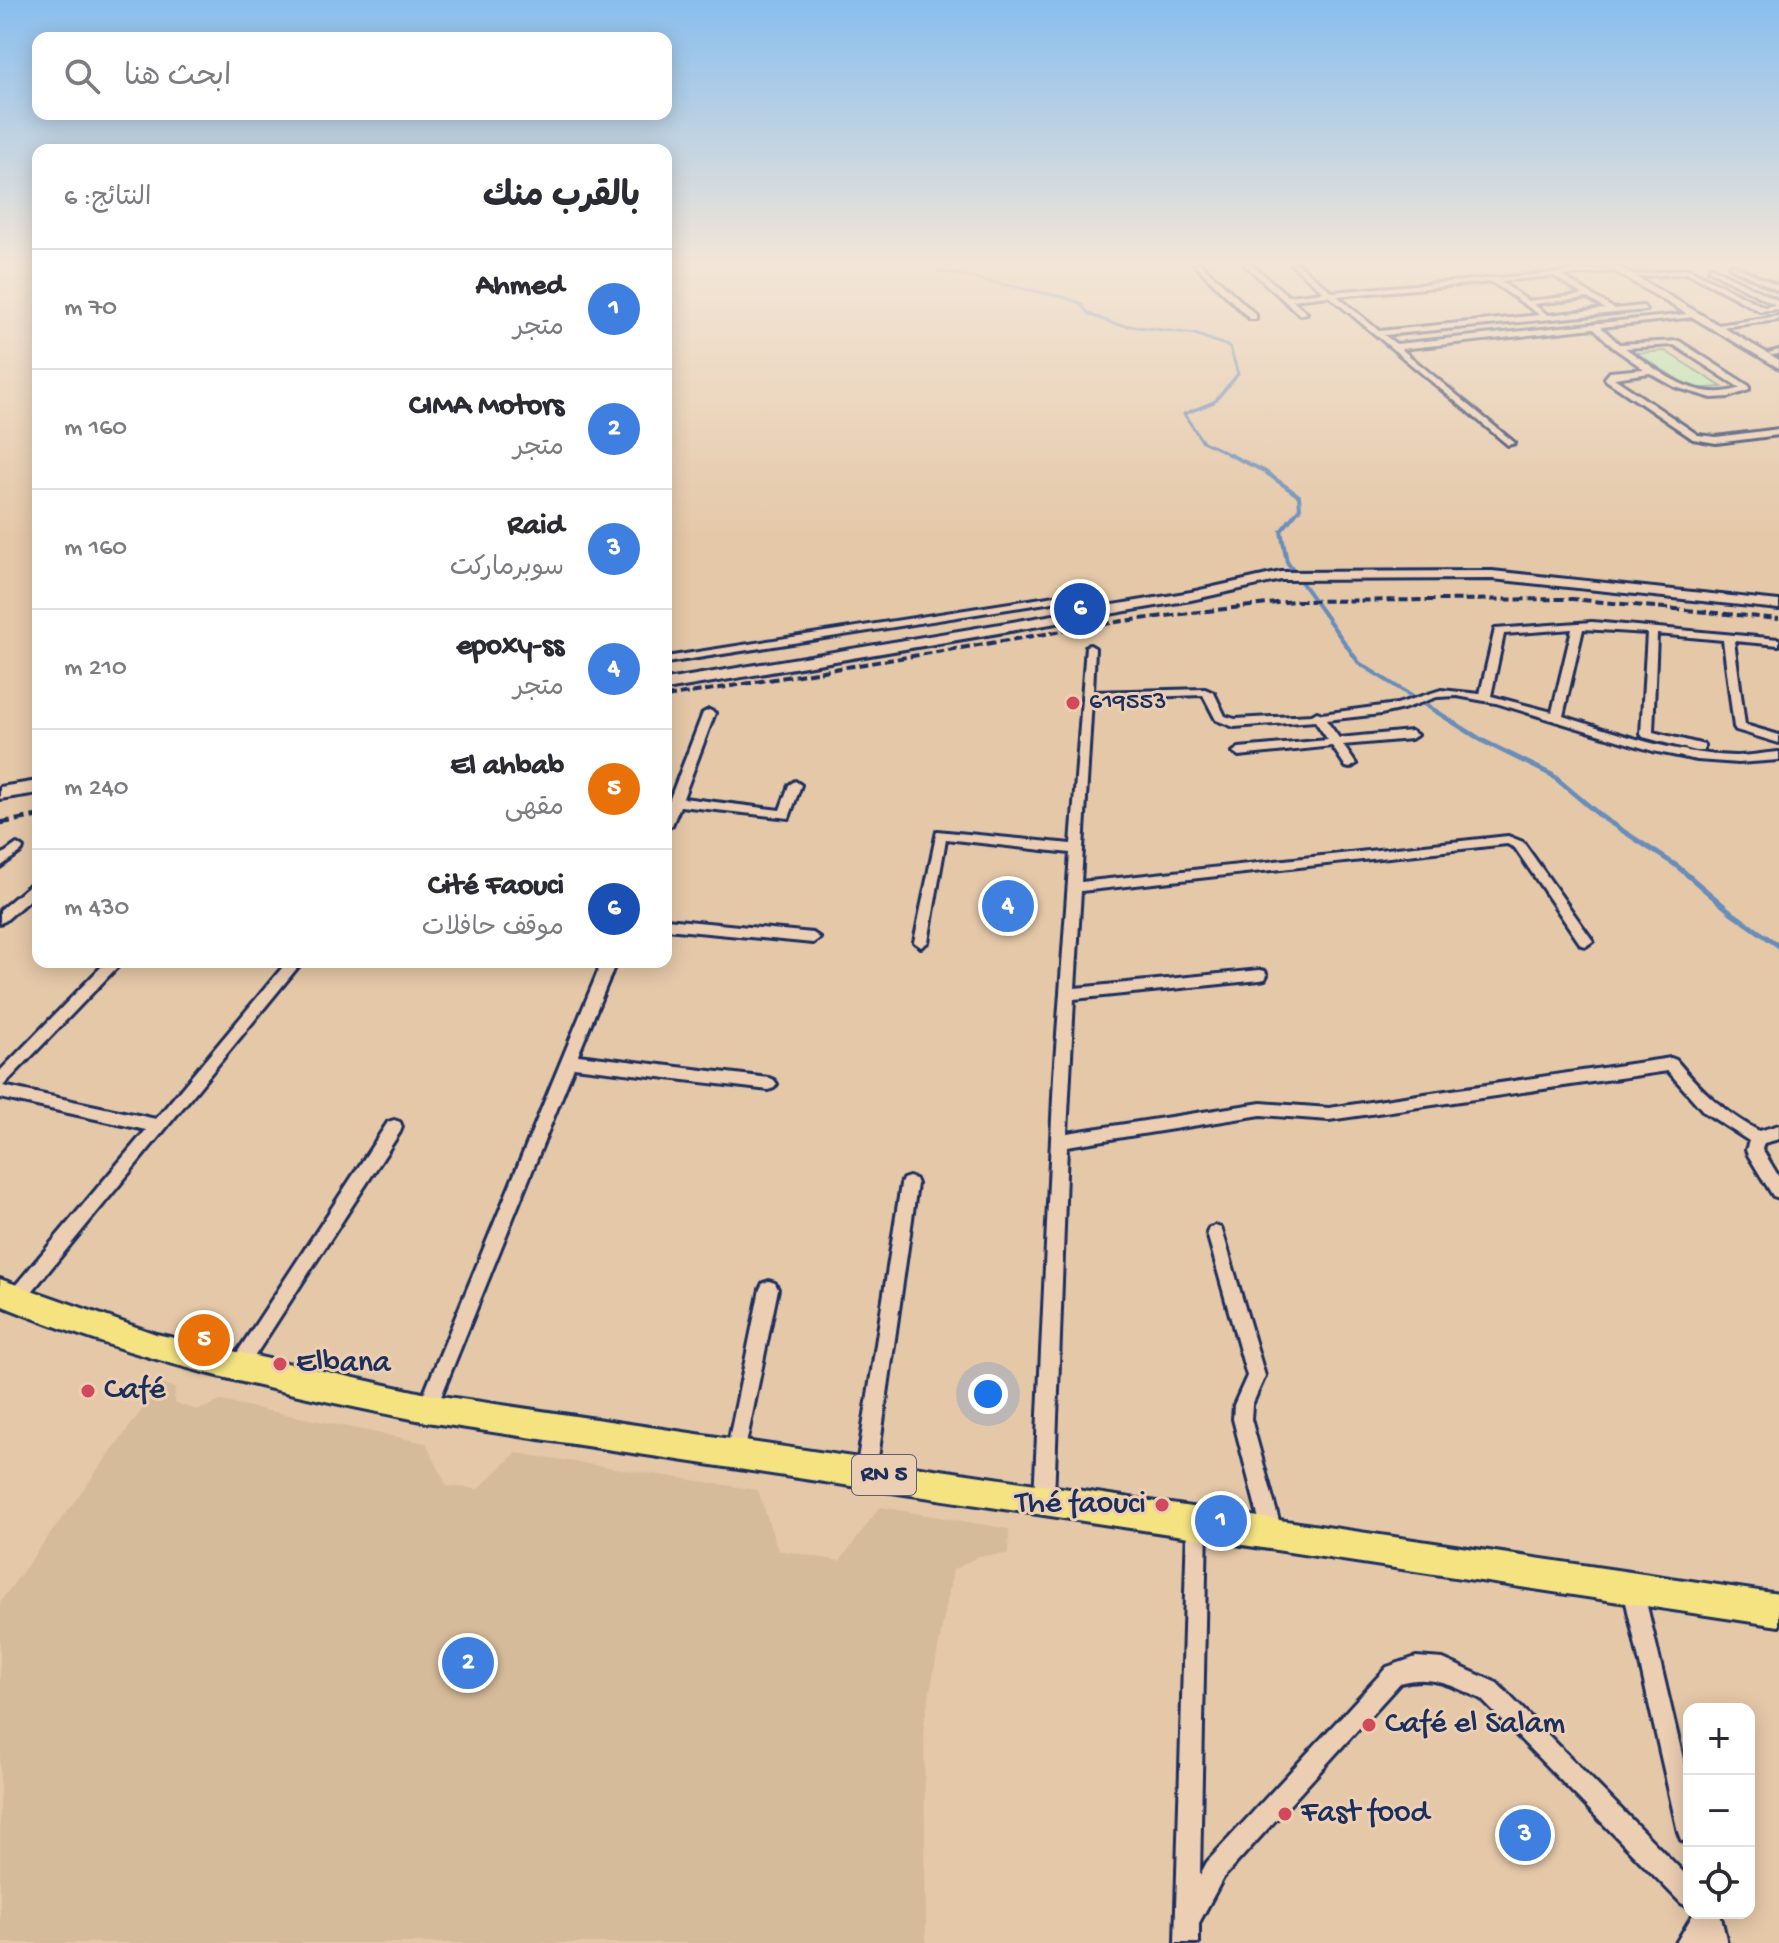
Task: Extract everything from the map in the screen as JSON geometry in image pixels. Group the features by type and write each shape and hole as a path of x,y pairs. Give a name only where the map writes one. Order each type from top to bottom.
{"main road":[{"path":"1761,355 1779,365"},
{"path":"672,684 1191,596 1281,576 1494,575 1779,605"},
{"path":"0,793 32,788"},
{"name":"RN 5","path":"8,1295 123,1337 237,1369 427,1408 1779,1610"}],"street":[{"path":"1403,355 1511,443"},
{"path":"1630,355 1696,395 1746,388 1694,355"},
{"path":"1653,370 1613,374 1609,378 1696,437 1716,440 1779,432"},
{"path":"672,659 1061,598"},
{"path":"1557,716 1578,626"},
{"path":"1485,697 1499,631 1578,626 1652,629 1779,642"},
{"path":"1652,629 1647,734 1750,761"},
{"path":"1728,637 1740,727 1779,739"},
{"path":"1044,1499 1059,1141 1090,648"},
{"path":"1087,696 1205,692 1210,695 1220,718 1234,723 1399,707 1436,692 1485,697 1671,752 1750,761 1779,756"},
{"path":"672,811 709,713"},
{"path":"1317,715 1350,764"},
{"path":"1239,752 1411,735"},
{"path":"676,801 785,815 795,785"},
{"path":"921,942 941,834 1077,849"},
{"path":"1074,887 1508,840 1519,845 1586,941"},
{"path":"0,863 17,848"},
{"path":"0,918 32,890"},
{"path":"672,925 813,938"},
{"path":"0,1081 109,968"},
{"path":"8,1295 160,1126 290,968"},
{"path":"427,1408 607,968"},
{"path":"1067,994 1260,975"},
{"path":"569,1060 769,1084"},
{"path":"1059,1141 1261,1109 1329,1114 1671,1064 1702,1104 1718,1117 1758,1138 1779,1132"},
{"path":"0,1092 160,1126"},
{"path":"237,1369 394,1127"},
{"path":"1758,1138 1754,1150 1779,1191"},
{"path":"866,1472 909,1184"},
{"path":"1215,1233 1256,1376 1243,1405 1242,1419 1273,1536"},
{"path":"735,1454 769,1289"},
{"path":"1187,1932 1197,1524"},
{"path":"1633,1589 1683,1806"},
{"path":"1187,1932 1215,1870 1394,1674 1416,1668 1443,1670 1489,1691 1683,1889"},
{"path":"1688,1943 1704,1919"},
{"path":"1708,1919 1715,1943"}],"shaded area":[{"path":"161,1384 175,1388 174,1403 198,1410 221,1401 426,1443 447,1486 478,1489 516,1453 758,1490 778,1550 840,1561 880,1507 1009,1529 1008,1554 979,1556 953,1570 924,1723 926,1943 0,1943 0,1602"}],"green space":[{"path":"1640,355 1671,355 1722,387 1692,389"}],"waterway":[{"path":"1232,355 1238,374 1214,402 1184,414 1202,441 1233,456"},
{"path":"1228,454 1264,471 1299,496 1300,508 1281,531 1287,562 1359,663 1421,702"},
{"path":"1418,700 1483,741 1552,775 1603,818 1677,866 1732,913 1779,946"}],"railway":[{"path":"672,696 1123,621 1293,601 1572,599 1779,619"},
{"path":"0,823 32,817"}],"place":[{"name":"Cité Faouci","path":"1080,609"},
{"name":"619553","path":"1073,703"},
{"name":"epoxy-ss","path":"1008,906"},
{"name":"El ahbab","path":"204,1340"},
{"name":"Elbana","path":"280,1364"},
{"name":"Café","path":"88,1391"},
{"name":"Thé faouci","path":"1162,1505"},
{"name":"Ahmed","path":"1221,1521"},
{"name":"CIMA Motors","path":"468,1663"},
{"name":"Café el Salam","path":"1369,1725"},
{"name":"Fast food","path":"1285,1814"},
{"name":"Raid","path":"1525,1835"}]}
